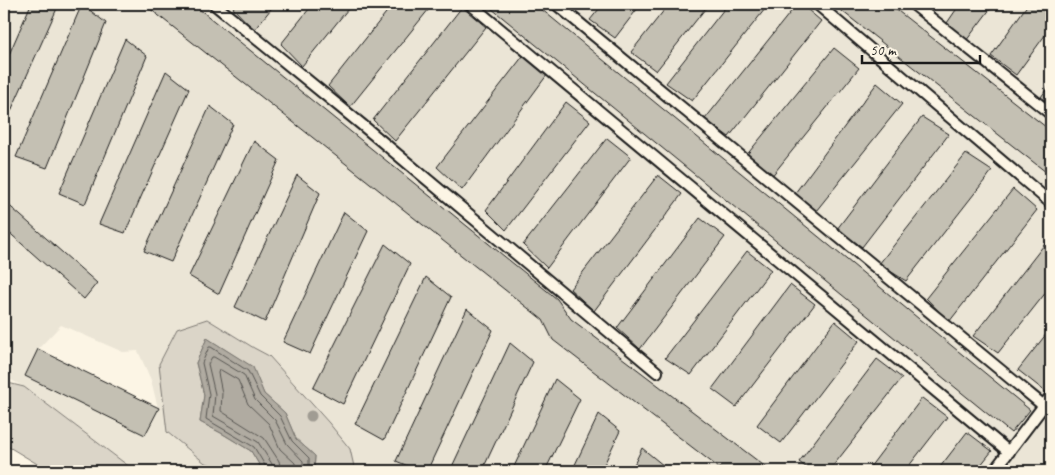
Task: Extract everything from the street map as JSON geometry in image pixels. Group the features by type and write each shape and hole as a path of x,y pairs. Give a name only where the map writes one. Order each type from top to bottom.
{"lane":[{"path":"214,4 658,372"},
{"path":"470,4 1009,452"},
{"path":"556,4 1044,406"},
{"path":"817,4 1051,203"},
{"path":"913,4 1051,114"},
{"path":"994,471 1051,396"}],"shaded area":[{"path":"4,4 1051,4 1051,471 355,471 350,449 269,356 207,319 165,408 167,432 205,463 233,471 135,471 24,387 4,376","holes":["61,325 123,352 138,351 151,380 158,408 38,349"]},
{"path":"207,319 269,356 350,449 355,471 314,471 315,456 296,439 285,413 264,394 252,367 207,338 196,363 204,395 200,422 251,451 263,471 233,471 205,463 167,432 159,364 177,329"},
{"path":"4,382 24,387 135,471 49,471 4,444"}],"water":[{"path":"207,338 253,367 264,394 285,413 296,439 315,456 314,471 263,471 251,451 200,422 204,395 196,363"}],"building":[{"path":"31,4 59,4 6,122 4,121 4,66"},
{"path":"82,4 106,23 47,168 16,157"},
{"path":"144,4 193,4 557,299 571,319 771,471 723,471 553,340 543,320"},
{"path":"236,4 275,4 254,30 233,8"},
{"path":"313,4 352,4 302,66 281,44"},
{"path":"393,4 433,4 350,107 328,86"},
{"path":"486,4 535,4 1030,410 1011,433"},
{"path":"603,4 641,4 615,38 590,20"},
{"path":"669,4 709,4 656,71 631,52"},
{"path":"728,4 769,4 692,101 666,83"},
{"path":"797,4 801,4 821,21 729,137 705,119"},
{"path":"833,4 889,4 1051,131 1051,176"},
{"path":"960,4 994,4 966,41 947,23"},
{"path":"1028,4 1051,4 1051,27 1016,75 991,56"},
{"path":"462,7 486,27 395,141 373,120"},
{"path":"125,39 147,56 85,204 59,193"},
{"path":"834,48 859,68 771,177 745,157"},
{"path":"523,56 547,75 462,190 437,167"},
{"path":"166,71 189,89 125,233 99,224"},
{"path":"877,83 902,104 816,211 795,193"},
{"path":"1051,83 1051,104 1041,97"},
{"path":"566,102 590,121 506,230 486,210"},
{"path":"210,106 233,124 171,262 144,251"},
{"path":"922,117 949,134 862,247 837,229"},
{"path":"607,138 631,157 547,268 523,245"},
{"path":"254,141 279,160 219,294 189,276"},
{"path":"966,154 992,171 906,281 879,264"},
{"path":"297,175 320,193 265,322 235,307"},
{"path":"658,175 682,194 594,311 570,289"},
{"path":"1013,189 1037,210 949,322 926,298"},
{"path":"4,201 97,283 84,299 4,228"},
{"path":"344,212 368,231 310,354 283,342"},
{"path":"700,218 725,237 640,349 617,328"},
{"path":"1051,236 1051,286 998,353 973,336"},
{"path":"385,244 410,264 343,404 313,388"},
{"path":"747,251 771,270 691,375 665,358"},
{"path":"426,277 451,297 384,440 355,424"},
{"path":"790,285 815,304 736,407 712,389"},
{"path":"467,309 493,330 427,471 420,471 396,461"},
{"path":"835,321 859,341 781,443 757,425"},
{"path":"1051,328 1051,387 1047,393 1018,370"},
{"path":"510,343 533,362 482,471 450,471"},
{"path":"38,349 159,408 145,435 25,376"},
{"path":"877,359 902,378 829,471 811,471 799,462"},
{"path":"555,379 580,399 545,471 512,471"},
{"path":"922,398 947,417 905,471 867,471"},
{"path":"599,414 620,431 601,471 572,471"},
{"path":"967,432 992,451 976,471 937,471"},
{"path":"642,448 664,466 662,471 631,471"}]}
